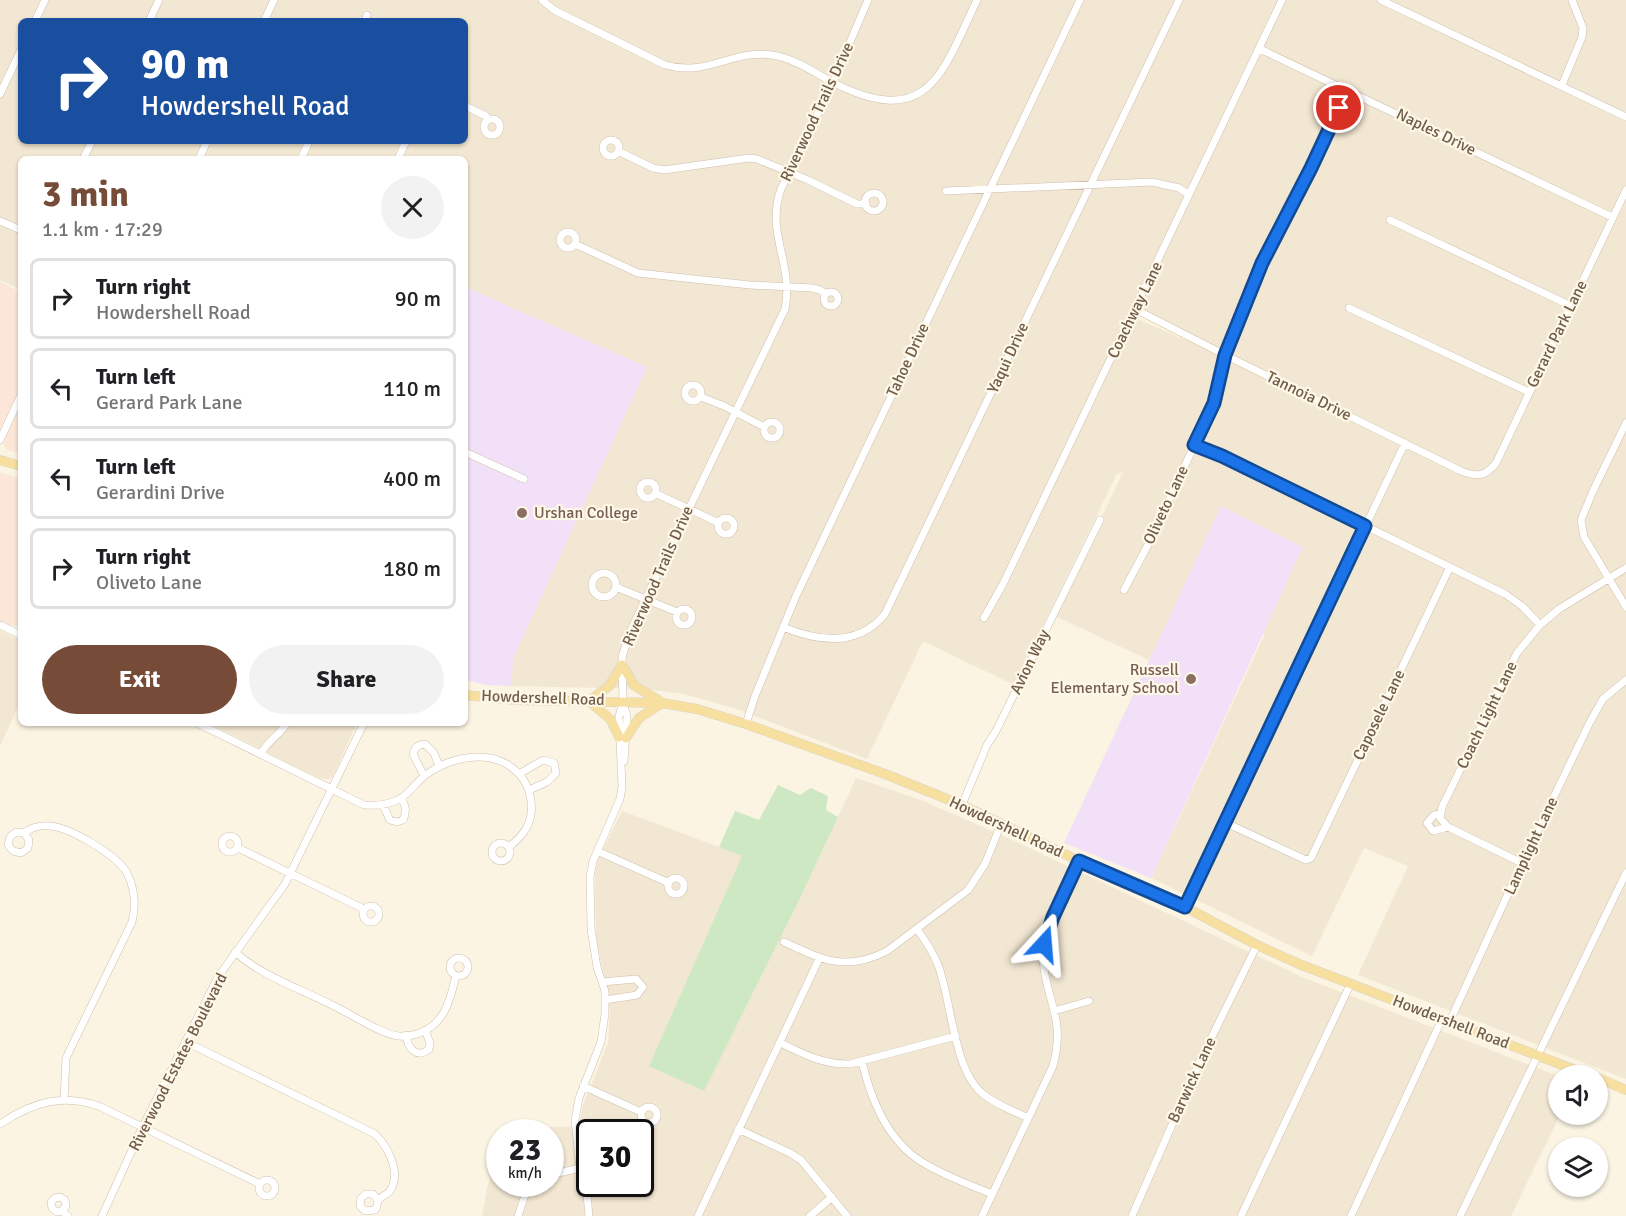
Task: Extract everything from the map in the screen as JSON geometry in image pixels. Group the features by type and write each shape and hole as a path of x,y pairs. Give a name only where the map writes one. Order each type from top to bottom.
{"main road":[{"path":"0,459 18,465"},
{"path":"622,665 636,686 662,703 639,718 623,737 611,720 589,701 609,686 622,665"},
{"name":"Howdershell Road","path":"468,695 516,700 662,703 697,709 746,724 885,774 962,805 1079,861 1185,907 1257,945 1350,985 1563,1065"},
{"path":"1608,1082 1626,1090"}],"street":[{"path":"36,18 45,0"},
{"path":"150,18 159,0"},
{"path":"265,18 274,0"},
{"path":"542,0 554,10 665,65 680,69 693,69 762,53 789,60 869,99 881,101 904,99 933,83 941,72 977,0"},
{"name":"Riverwood Trails Drive","path":"597,851 620,799 623,737 627,716 623,701 622,657 630,632 672,548 688,508 785,309 788,287 775,226 776,202 833,82 868,0"},
{"name":"Tahoe Drive","path":"746,724 755,696 806,575 1080,0"},
{"name":"Yaqui Drive","path":"783,627 813,637 849,638 865,633 885,614 1179,0"},
{"name":"Coachway Lane","path":"984,618 1003,584 1282,0"},
{"path":"1381,0 1626,117"},
{"path":"1562,85 1582,37 1583,28 1572,0"},
{"name":"Naples Drive","path":"1260,49 1612,217"},
{"path":"0,94 18,56"},
{"name":"Oliveto Lane","path":"1124,590 1149,543 1214,403 1225,355 1262,263 1311,168 1347,89"},
{"path":"468,107 486,116 488,120"},
{"path":"618,151 653,168 664,170 748,158 757,159 857,204 866,204"},
{"path":"946,191 1152,182 1172,186 1188,194"},
{"name":"Gerard Park Lane","path":"1484,475 1496,463 1626,190"},
{"path":"1390,220 1571,306"},
{"path":"0,221 18,229"},
{"path":"575,244 638,273 812,288 826,294"},
{"path":"1349,308 1529,392"},
{"name":"Tannoia Drive","path":"1135,309 1461,471 1475,476 1484,475"},
{"path":"701,397 764,427"},
{"path":"0,440 18,401"},
{"path":"1626,423 1581,520 1584,537 1626,607"},
{"path":"1185,907 1405,444"},
{"path":"1194,445 1222,456 1505,594 1522,606 1540,625"},
{"path":"468,453 525,479"},
{"path":"655,493 719,523"},
{"name":"Avion Way","path":"962,805 987,745 1100,520"},
{"name":"Caposele Lane","path":"1224,822 1306,860 1311,858 1450,567"},
{"name":"Coach Light Lane","path":"1448,827 1433,831 1427,823 1429,819 1440,813 1517,653 1540,625 1559,609 1626,567"},
{"path":"616,587 677,612"},
{"path":"0,625 18,634"},
{"name":"Lamplight Lane","path":"1351,1216 1599,706 1608,693 1626,680"},
{"path":"203,726 364,805 383,805 401,798 424,776 439,766 461,759 489,758 505,763 519,774 529,790 531,802 530,820 523,834 509,847"},
{"path":"261,754 286,726"},
{"name":"Riverwood Estates Boulevard","path":"102,1216 142,1128 218,977 280,892 362,726"},
{"path":"424,776 413,754 415,748 425,744 429,747 439,766"},
{"path":"519,774 543,760 554,763 556,773 554,777 529,790"},
{"path":"383,805 390,820 397,822 403,820 406,807 401,798"},
{"path":"1440,813 1443,823 1448,827 1522,863"},
{"path":"784,942 819,959 840,963 873,958 887,951 968,890 985,864 1001,824"},
{"path":"24,833 32,827 52,826 80,837 115,859 127,874 134,891 135,912 132,922 66,1058 64,1100"},
{"path":"238,848 364,909"},
{"path":"576,1130 576,1109 604,1028 605,1000 593,943 590,909 590,876 597,851 669,883"},
{"path":"982,1216 1053,1066 1058,1039 1042,954 1053,917 1079,861"},
{"path":"1460,1216 1626,873"},
{"path":"917,929 928,944 938,965 962,1060 976,1087 993,1101 1028,1118"},
{"name":"Barwick Lane","path":"1132,1216 1200,1061 1257,945"},
{"path":"235,952 262,972 374,1027 399,1036 417,1034 434,1024 447,1008 456,976"},
{"path":"698,1216 819,959"},
{"path":"602,982 636,979 643,987 637,995 605,1000"},
{"path":"1241,1216 1350,985"},
{"path":"1054,1011 1089,1001"},
{"path":"406,1035 413,1052 424,1053 430,1043 425,1030"},
{"path":"780,1043 828,1063 850,1064 956,1036"},
{"path":"186,1042 375,1134 390,1155 394,1171 390,1191 378,1200"},
{"path":"862,1061 878,1111 904,1147 925,1164 992,1194"},
{"path":"583,1086 641,1112"},
{"path":"0,1124 27,1109 64,1100 89,1103 260,1184"},
{"path":"738,1129 801,1160 848,1216"},
{"path":"518,1216 524,1197"},
{"path":"587,1197 589,1216"},
{"path":"810,1216 832,1197"}],"shaded area":[{"path":"0,0 1626,0 1626,1079 1608,1072 1608,1065 1590,1065 1358,975 1408,866 1364,848 1312,956 1151,878 1264,636 1221,507 1149,660 1055,616 1123,472 1117,474 1014,685 923,641 867,759 734,708 684,694 646,689 511,686 513,659 647,367 468,288 468,156 18,156 18,289 0,280","holes":["1133,305 1188,334 1186,340 1128,315"]},
{"path":"0,282 18,291 18,393 0,428"},
{"name":"Urshan College","path":"468,288 647,367 513,659 511,686 486,685 468,681"},
{"path":"18,412 18,453 7,450 4,442"},
{"path":"0,473 18,477 18,626 8,625 0,621"},
{"name":"Russell Elementary School","path":"1221,506 1303,547 1151,878 1064,843"},
{"path":"0,631 18,639 18,707 0,746"},
{"path":"214,726 356,726 333,776 321,779"},
{"path":"856,778 921,800 1008,838 1302,977 1548,1072 1548,1125 1555,1125 1511,1216 482,1216 486,1195 486,1197 564,1197 564,1127 576,1126 576,1197 654,1197 654,1119 581,1119 582,1108 608,1043 610,1015 607,988 596,939 595,873 598,860 622,811 743,856 649,1066 802,894"}],"green space":[{"path":"778,785 800,795 811,788 828,796 826,810 838,817 704,1091 649,1066 742,856 719,847 735,811 759,820"}],"place":[{"name":"Urshan College","path":"522,513"},
{"name":"Russell Elementary School","path":"1191,679"}],"route":[{"path":"1044,944 1046,933 1079,861 1185,907 1365,526 1222,456 1194,445 1214,403 1220,386 1225,355 1262,263 1339,108"}]}
